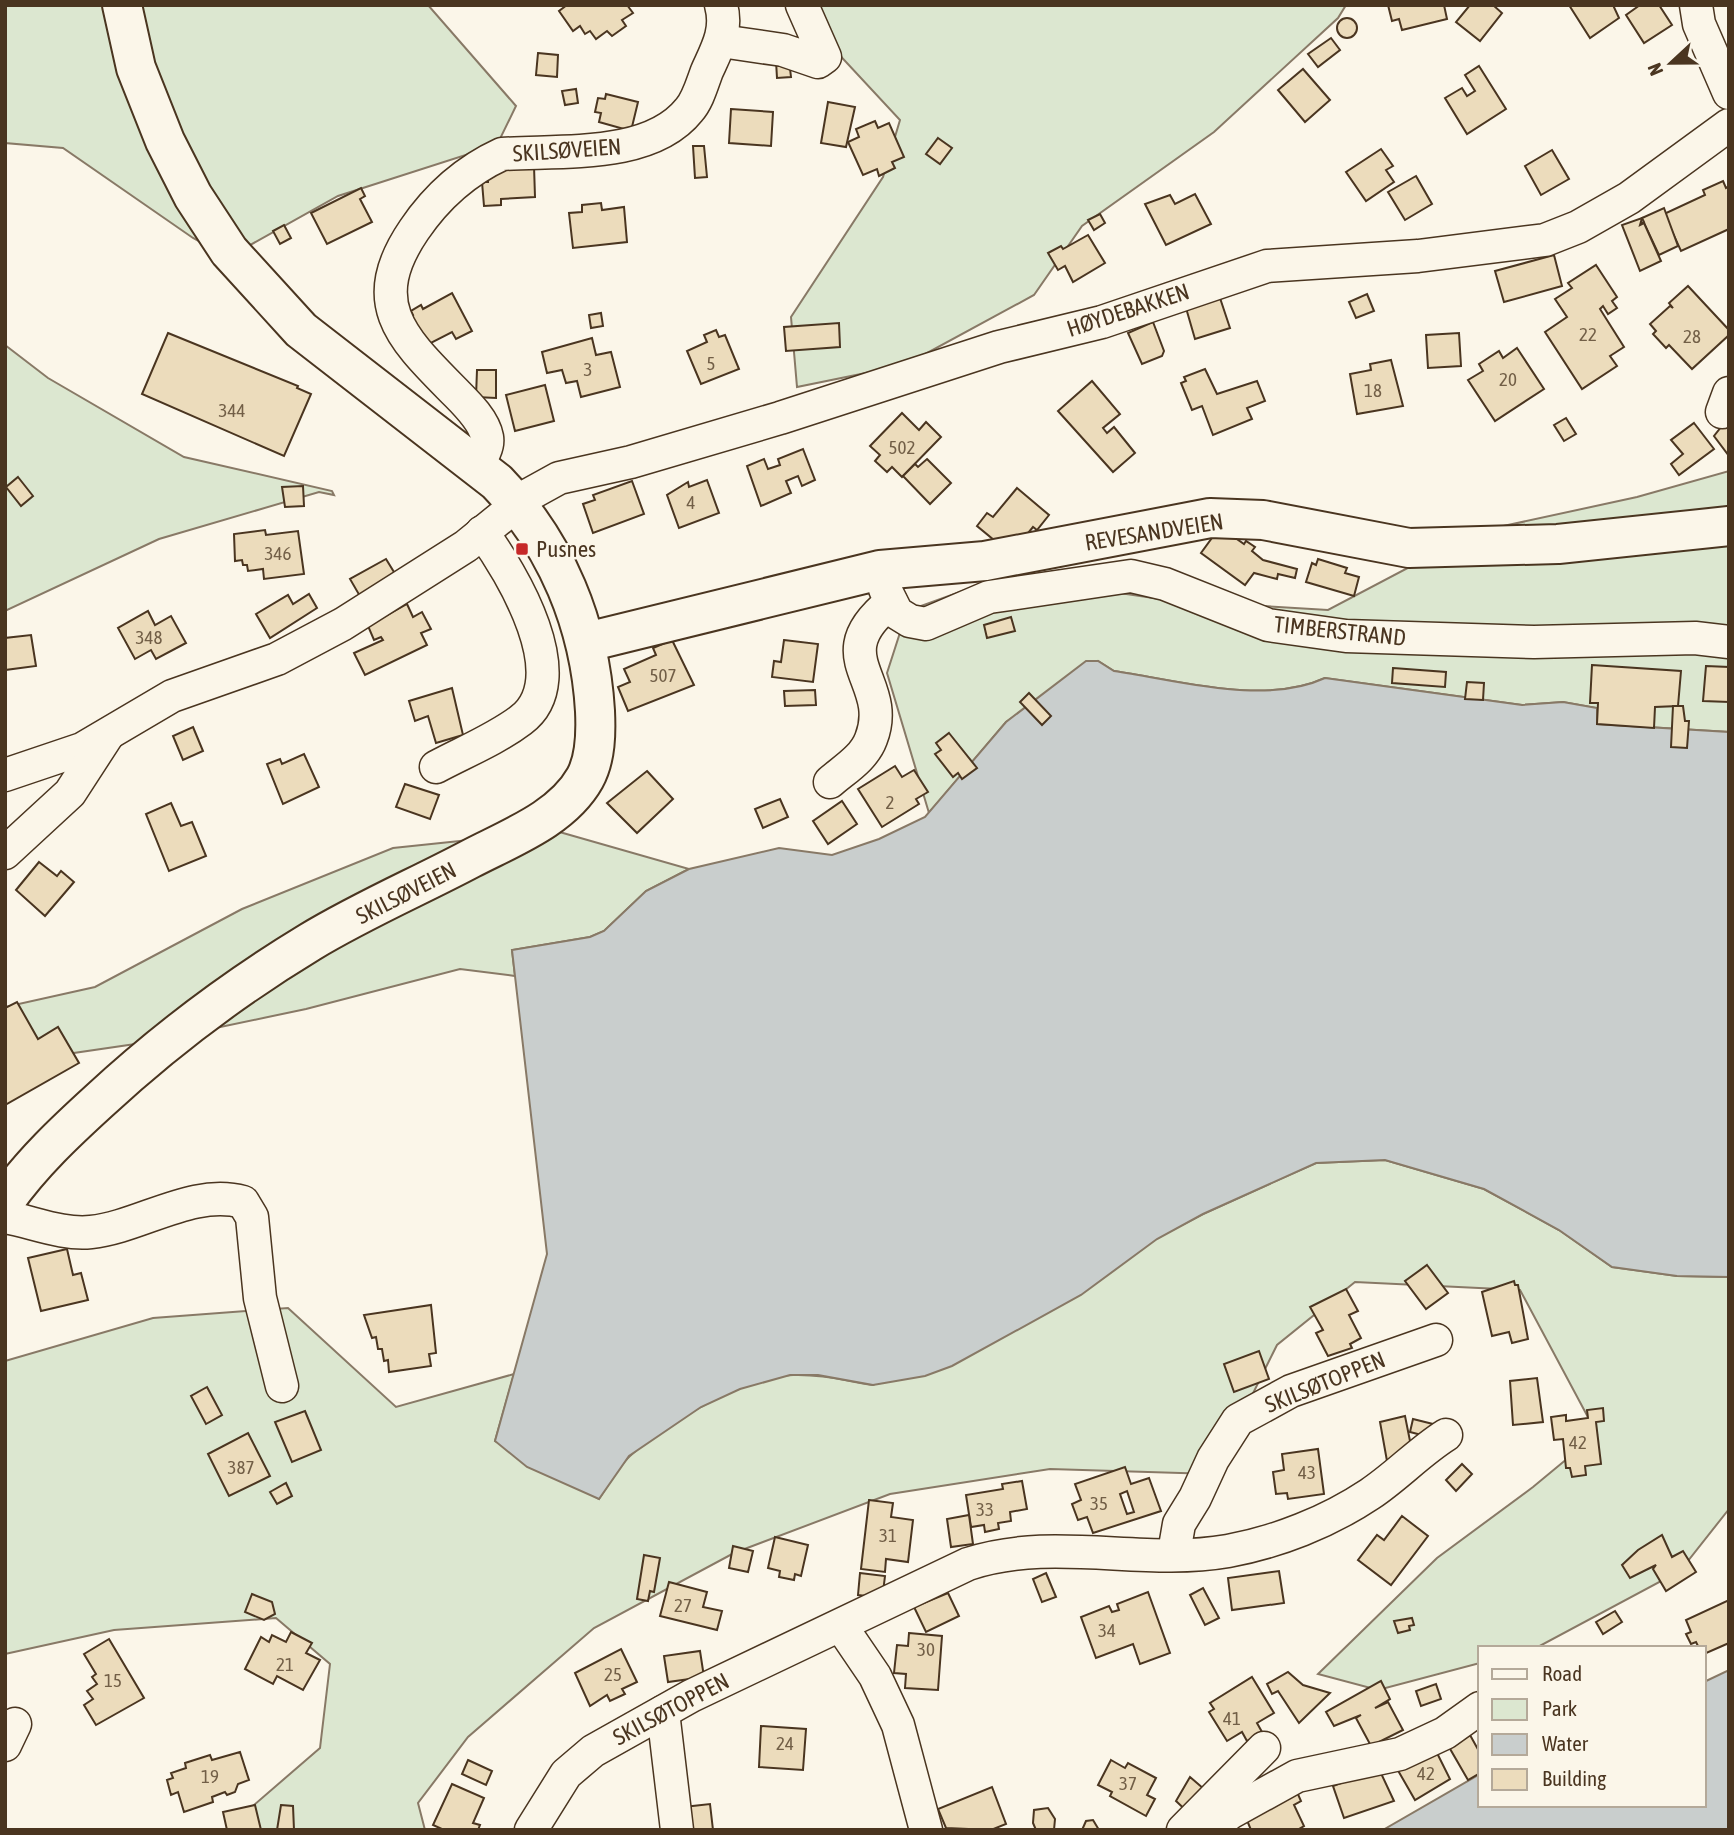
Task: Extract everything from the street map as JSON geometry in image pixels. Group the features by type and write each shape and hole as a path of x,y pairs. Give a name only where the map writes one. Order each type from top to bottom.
{"main road":[{"name":"SKILSØVEIEN","path":"5,1201 27,1170 53,1143 146,1057 207,1008 312,941 535,826 571,798 586,776 596,739 593,677 587,642 579,613 550,553 517,503 497,482 301,330 229,251 193,196 165,141 136,68 122,5"},
{"name":"REVESANDVEIEN","path":"587,642 886,586 985,561 1210,518 1263,520 1409,548 1558,544 1729,526"}],"street":[{"path":"721,41 783,50 818,62 825,57 802,5"},
{"path":"1696,5 1699,24 1729,93"},
{"name":"SKILSØVEIEN","path":"475,467 486,449 488,438 482,425 465,402 410,346 393,319 391,288 394,265 406,241 431,205 448,189 483,163 502,154 633,145 654,139 672,128 691,108 721,41 725,25 722,7"},
{"name":"HØYDEBAKKEN","path":"517,503 559,478 631,462 999,347 1102,322 1267,266 1418,256 1545,240 1578,227 1629,198 1729,125"},
{"path":"5,775 82,749 172,696 277,659 343,624 467,546 517,503"},
{"path":"436,767 523,719 541,695 542,652 508,568 482,532"},
{"name":"TIMBERSTRAND","path":"886,586 897,613 910,621 926,624 989,597 1131,576 1165,584 1268,625 1346,636 1534,642 1695,638 1729,642"},
{"path":"830,782 860,757 871,738 876,708 861,660 859,639 886,586"},
{"path":"5,853 70,793 108,735"},
{"path":"5,1217 60,1231 91,1232 203,1202 229,1198 243,1202 252,1217 260,1298 282,1387"},
{"name":"SKILSØTOPPEN","path":"1174,1553 1179,1524 1195,1498 1213,1459 1238,1420 1291,1391 1436,1340"},
{"name":"SKILSØTOPPEN","path":"531,1830 566,1774 593,1751 663,1712 968,1564 988,1557 1037,1551 1225,1552 1274,1541 1371,1493 1420,1451 1446,1435"},
{"path":"841,1626 875,1676 898,1725 926,1830"},
{"path":"1208,1830 1230,1813 1297,1776 1400,1754 1445,1733 1478,1709"},
{"path":"663,1712 677,1830"},
{"path":"1183,1830 1264,1748"}],"green space":[{"path":"5,5 428,5 516,106 497,145 338,196 243,249 268,279 193,238 63,148 5,143"},
{"path":"793,5 1346,5 1338,18 1214,132 1082,226 1034,295 905,365 797,387 791,317 883,177 900,120"},
{"path":"5,345 48,378 184,457 332,491 334,495 319,492 159,539 5,611"},
{"path":"1729,471 1729,732 1597,724 1597,708 1563,702 1522,705 1325,678 1301,686 1275,690 1193,685 1114,671 1098,661 1006,722 929,813 887,673 907,611 1004,576 1167,600 1328,610 1476,532 1637,497"},
{"path":"556,831 689,869 646,891 604,931 590,937 512,950 515,976 460,969 306,1009 149,1042 5,1063 5,1007 95,987 242,909 393,848"},
{"path":"1385,1160 1484,1189 1559,1230 1612,1267 1677,1276 1729,1277 1729,1509 1680,1571 1540,1646 1478,1646 1478,1664 1378,1690 1318,1674 1437,1558 1533,1487 1597,1434 1520,1290 1355,1282 1277,1345 1213,1474 1050,1469 890,1494 734,1553 594,1628 468,1737 418,1803 425,1830 225,1830 320,1748 330,1664 276,1618 114,1630 5,1654 5,1361 153,1318 288,1308 396,1407 514,1374 495,1441 599,1499 621,1466 645,1443 684,1416 729,1393 773,1378 793,1375 873,1385 1203,1214 1316,1163"}],"water":[{"path":"1086,661 1098,661 1114,671 1193,685 1275,690 1301,686 1325,678 1522,705 1563,702 1597,708 1597,724 1729,732 1729,1277 1677,1276 1612,1267 1559,1230 1484,1189 1385,1160 1316,1163 1203,1214 1157,1239 1081,1295 952,1366 925,1376 873,1385 818,1375 790,1375 740,1389 701,1407 629,1456 599,1499 527,1467 495,1441 547,1254 512,950 590,937 604,931 646,891 689,869 779,848 832,855 879,839 925,817 1006,722"},
{"path":"1729,1670 1729,1830 1383,1830 1478,1775 1478,1807 1706,1807 1706,1681"}],"building":[{"path":"567,5 627,5 633,13 622,20 626,26 612,36 607,31 596,39 590,31 585,34 580,26 573,31 559,11"},
{"path":"1388,5 1444,5 1447,19 1402,30 1399,19 1392,21"},
{"path":"1470,5 1493,5 1502,13 1480,41 1456,22"},
{"path":"1569,5 1613,5 1619,18 1590,38"},
{"path":"1640,5 1659,5 1672,25 1644,43 1626,15"},
{"path":"1347,18 1354,21 1357,28 1354,35 1347,38 1340,35 1337,28 1340,21"},
{"path":"1331,38 1340,50 1318,67 1308,54"},
{"path":"538,53 558,55 557,77 536,75"},
{"path":"789,60 791,77 777,78 776,61"},
{"path":"1479,66 1506,109 1467,134 1445,98 1462,88 1467,96 1475,91 1465,75"},
{"path":"1303,69 1330,100 1305,122 1278,90"},
{"path":"576,89 578,103 565,105 562,91"},
{"path":"606,94 638,102 631,131 599,122 601,113 595,112 598,98 605,99"},
{"path":"828,102 855,107 846,147 821,143"},
{"path":"731,109 773,112 771,146 729,143"},
{"path":"875,121 878,128 889,123 904,157 892,162 895,168 879,176 877,169 863,175 848,142 859,137 856,129"},
{"path":"938,138 952,148 940,164 926,154"},
{"path":"693,146 704,146 707,177 695,178"},
{"path":"1381,149 1393,166 1386,170 1394,182 1366,201 1346,172"},
{"path":"1552,150 1569,179 1541,195 1525,166"},
{"path":"534,166 535,197 501,199 501,205 484,206 482,182 488,182 488,172"},
{"path":"1416,176 1432,204 1405,220 1388,192"},
{"path":"1723,181 1726,188 1729,186 1729,229 1681,251 1664,214 1705,195 1703,190"},
{"path":"361,188 365,196 360,199 372,222 327,244 311,213"},
{"path":"1195,194 1211,224 1166,245 1145,204 1170,195 1175,204"},
{"path":"601,203 602,210 624,207 627,242 573,248 569,213 582,212 582,205"},
{"path":"1664,208 1678,246 1659,255 1644,223 1640,224 1644,222 1642,218"},
{"path":"1100,214 1105,223 1094,230 1088,220"},
{"path":"1642,218 1640,225 1644,223 1661,261 1640,271 1622,225"},
{"path":"284,225 291,238 280,244 273,231"},
{"path":"1088,235 1105,263 1073,282 1065,266 1058,270 1048,253 1061,246 1063,249"},
{"path":"1554,255 1562,286 1504,302 1495,271"},
{"path":"1596,265 1617,297 1612,301 1617,308 1608,314 1603,306 1600,309 1624,347 1610,356 1617,366 1582,389 1545,332 1567,317 1555,299 1572,288 1568,283"},
{"path":"1688,286 1729,330 1729,335 1692,369 1669,345 1666,348 1653,334 1656,331 1650,324 1670,306 1673,308 1669,303"},
{"path":"452,293 472,331 456,339 452,332 425,346 409,317 413,315 411,311 421,305 423,309"},
{"path":"1367,294 1374,311 1356,318 1349,302"},
{"path":"1220,298 1230,328 1195,339 1186,308"},
{"path":"601,313 603,326 591,328 589,315"},
{"path":"1153,322 1164,351 1162,356 1142,364 1128,333"},
{"path":"839,323 840,347 786,351 784,327"},
{"path":"716,330 719,337 725,335 739,369 701,384 687,351 707,342 704,335"},
{"path":"168,333 298,386 297,388 311,394 284,456 142,394"},
{"path":"1459,333 1461,366 1428,368 1426,335"},
{"path":"592,338 596,355 611,352 620,387 581,397 577,381 566,383 562,370 547,373 542,352"},
{"path":"1517,348 1544,389 1495,421 1468,380 1483,371 1479,364 1499,351 1503,358"},
{"path":"1391,360 1403,406 1357,414 1350,374 1371,370 1370,364"},
{"path":"1205,369 1217,394 1257,381 1265,401 1247,408 1252,419 1213,435 1202,406 1192,410 1181,383 1186,381 1184,377"},
{"path":"477,370 496,370 496,398 476,397"},
{"path":"1092,381 1120,414 1103,428 1107,433 1114,427 1135,453 1113,472 1058,411"},
{"path":"545,385 554,421 515,431 506,395"},
{"path":"902,413 919,430 926,422 941,437 902,477 892,467 887,472 875,461 880,455 870,446"},
{"path":"1729,417 1729,456 1714,436"},
{"path":"1566,418 1576,434 1564,441 1554,425"},
{"path":"1694,423 1714,449 1679,475 1671,464 1683,454 1671,440"},
{"path":"803,449 815,480 802,486 798,476 786,481 791,493 761,506 747,466 764,459 768,469 780,465 778,459"},
{"path":"927,459 951,483 930,504 903,476 915,464 918,467"},
{"path":"18,477 33,496 21,506 6,487"},
{"path":"707,480 719,513 679,528 667,495 688,482 689,487"},
{"path":"632,481 644,514 593,533 583,504 595,500 593,495"},
{"path":"303,486 304,506 285,507 282,487"},
{"path":"1017,488 1049,515 1037,530 1033,527 1011,554 977,526 987,513 993,517"},
{"path":"1220,527 1244,544 1246,541 1255,547 1252,551 1263,560 1297,569 1295,578 1278,574 1277,579 1254,573 1245,585 1201,553"},
{"path":"265,530 266,535 298,531 304,574 264,579 263,569 248,571 242,560 235,561 234,534"},
{"path":"386,559 397,577 361,598 350,579"},
{"path":"1318,559 1347,568 1345,573 1359,577 1354,596 1306,582 1312,563 1316,565"},
{"path":"309,594 317,608 270,638 256,614 288,595 293,604"},
{"path":"407,604 413,617 422,612 431,629 421,633 427,645 365,675 354,653 383,640 381,637 374,640 368,626"},
{"path":"148,611 155,625 171,616 186,643 156,659 151,650 135,659 118,628"},
{"path":"1011,617 1015,631 987,638 984,625"},
{"path":"31,635 36,666 5,670 5,638"},
{"path":"672,640 694,685 628,711 618,687 630,682 624,669 656,655 653,648"},
{"path":"784,640 818,644 813,682 772,677 774,661 781,662"},
{"path":"1592,665 1681,671 1678,706 1655,707 1654,728 1597,724 1598,703 1590,703"},
{"path":"1706,666 1729,667 1729,702 1703,701"},
{"path":"1393,668 1446,672 1445,687 1392,683"},
{"path":"1467,682 1484,683 1483,700 1465,699"},
{"path":"452,688 463,735 436,743 428,716 415,721 409,701"},
{"path":"815,690 816,705 785,706 784,691"},
{"path":"1029,693 1051,716 1042,725 1020,702"},
{"path":"1673,706 1683,706 1685,721 1689,721 1687,748 1671,747"},
{"path":"193,727 203,751 183,760 173,736"},
{"path":"949,733 977,768 962,779 958,773 953,777 935,754 941,750 936,743"},
{"path":"304,754 319,787 283,804 267,764 280,759 282,764"},
{"path":"895,766 902,777 914,770 928,792 916,799 919,804 882,827 858,789"},
{"path":"647,771 673,799 637,833 607,803"},
{"path":"405,784 439,795 430,819 396,807"},
{"path":"780,799 788,817 763,828 755,809"},
{"path":"842,801 857,824 828,844 813,821"},
{"path":"171,803 181,826 192,822 206,856 169,871 146,814"},
{"path":"39,862 57,876 61,871 74,882 45,916 16,890"},
{"path":"17,1002 38,1039 58,1027 79,1063 5,1105 5,1008"},
{"path":"67,1249 73,1275 81,1273 88,1300 41,1311 28,1258"},
{"path":"1427,1265 1448,1293 1426,1309 1405,1281"},
{"path":"1514,1281 1515,1285 1518,1285 1528,1339 1512,1343 1509,1332 1492,1336 1482,1292"},
{"path":"1346,1289 1358,1311 1349,1315 1361,1338 1350,1344 1352,1348 1328,1356 1316,1333 1323,1330 1310,1307"},
{"path":"431,1305 436,1353 429,1354 431,1366 389,1372 388,1360 384,1361 382,1349 378,1349 376,1337 372,1338 364,1315"},
{"path":"1259,1351 1269,1379 1234,1392 1224,1364"},
{"path":"1537,1378 1543,1422 1513,1425 1510,1381"},
{"path":"207,1387 222,1415 206,1424 191,1396"},
{"path":"1603,1408 1604,1421 1596,1422 1601,1464 1585,1466 1586,1475 1572,1477 1570,1468 1566,1468 1563,1439 1554,1440 1551,1417 1566,1415 1566,1421 1588,1418 1587,1410"},
{"path":"305,1411 321,1450 292,1462 275,1422"},
{"path":"1405,1416 1413,1456 1387,1461 1380,1422"},
{"path":"1413,1419 1437,1425 1433,1438 1410,1432"},
{"path":"248,1433 270,1476 229,1496 208,1454"},
{"path":"1318,1449 1324,1494 1288,1499 1287,1493 1276,1494 1273,1472 1284,1470 1282,1454"},
{"path":"1462,1464 1472,1474 1456,1491 1446,1480"},
{"path":"1125,1467 1131,1484 1149,1478 1161,1511 1093,1533 1087,1517 1078,1520 1072,1504 1081,1500 1075,1484","holes":["1127,1491 1134,1512 1127,1514 1120,1494"]},
{"path":"1022,1481 1027,1509 1010,1512 1011,1521 998,1523 999,1529 985,1532 984,1525 971,1527 966,1495 1003,1489 1002,1484"},
{"path":"286,1483 292,1496 277,1504 270,1492"},
{"path":"869,1500 893,1503 891,1517 913,1520 908,1562 886,1559 885,1572 861,1569"},
{"path":"969,1515 973,1544 951,1547 947,1519"},
{"path":"1402,1516 1428,1536 1391,1585 1358,1560 1377,1535 1384,1540"},
{"path":"1662,1535 1672,1557 1683,1551 1696,1572 1666,1591 1653,1569 1656,1565 1630,1578 1622,1565 1638,1550"},
{"path":"775,1537 808,1545 801,1576 795,1574 794,1580 779,1577 780,1571 768,1568"},
{"path":"733,1546 753,1551 748,1572 729,1568"},
{"path":"644,1555 660,1558 654,1592 650,1591 648,1601 637,1599"},
{"path":"1279,1571 1284,1603 1232,1610 1228,1578"},
{"path":"860,1573 885,1576 883,1592 875,1597 858,1595"},
{"path":"1046,1573 1056,1597 1042,1602 1033,1579"},
{"path":"669,1582 707,1592 703,1607 722,1611 717,1630 660,1616"},
{"path":"1203,1588 1219,1618 1205,1625 1190,1595"},
{"path":"1148,1592 1170,1653 1140,1664 1133,1644 1096,1658 1081,1617 1109,1606 1112,1612 1119,1610 1117,1604"},
{"path":"948,1593 959,1616 926,1632 914,1607"},
{"path":"252,1594 272,1602 275,1614 264,1620 245,1612"},
{"path":"1729,1600 1729,1643 1706,1653 1706,1646 1698,1646 1696,1642 1691,1644 1686,1634 1691,1632 1686,1620"},
{"path":"1615,1611 1622,1622 1603,1634 1596,1622"},
{"path":"1412,1618 1414,1625 1409,1626 1410,1630 1398,1633 1394,1621"},
{"path":"291,1632 312,1643 306,1653 320,1660 303,1690 277,1676 273,1684 245,1669 261,1637 269,1642 272,1635 286,1642"},
{"path":"909,1633 942,1636 938,1690 905,1688 906,1674 894,1673 897,1645 908,1646"},
{"path":"109,1639 144,1698 96,1725 84,1705 93,1699 87,1691 97,1684 92,1677 96,1674 84,1654"},
{"path":"621,1649 637,1682 622,1689 625,1694 610,1701 607,1695 590,1706 575,1673"},
{"path":"700,1651 704,1677 668,1682 664,1656"},
{"path":"1288,1672 1303,1685 1330,1693 1299,1723 1278,1691 1272,1694 1267,1684"},
{"path":"1252,1677 1274,1713 1257,1723 1262,1732 1247,1741 1242,1732 1227,1741 1209,1712 1214,1709 1210,1703"},
{"path":"1381,1681 1390,1699 1375,1708 1388,1702 1403,1730 1371,1746 1356,1718 1361,1715 1334,1726 1326,1712"},
{"path":"1436,1684 1441,1699 1421,1706 1416,1691"},
{"path":"761,1726 806,1729 803,1770 759,1767"},
{"path":"1470,1735 1478,1749 1478,1774 1468,1780 1449,1747"},
{"path":"240,1752 249,1780 238,1784 235,1792 227,1795 225,1792 212,1797 213,1802 184,1812 178,1792 171,1795 167,1780 173,1778 171,1773 186,1768 185,1763 210,1755 212,1760"},
{"path":"1437,1753 1450,1779 1415,1800 1396,1767"},
{"path":"468,1760 492,1771 486,1785 462,1774"},
{"path":"1111,1760 1125,1768 1128,1763 1156,1778 1147,1795 1155,1799 1146,1816 1110,1796 1112,1792 1098,1785"},
{"path":"1379,1769 1394,1801 1344,1818 1333,1786"},
{"path":"1190,1777 1211,1795 1192,1816 1176,1801"},
{"path":"452,1784 484,1798 473,1823 480,1825 478,1830 444,1830 433,1825"},
{"path":"992,1787 1006,1824 991,1830 946,1828 938,1809"},
{"path":"1297,1792 1301,1801 1294,1805 1304,1826 1297,1830 1251,1830 1246,1818"},
{"path":"710,1804 713,1830 687,1830 684,1807"},
{"path":"255,1805 261,1830 227,1830 223,1812"},
{"path":"281,1805 293,1806 294,1830 277,1830"},
{"path":"1048,1808 1055,1819 1054,1830 1036,1830 1033,1823 1034,1810"},
{"path":"1093,1820 1099,1830 1082,1830 1086,1821"}],"place":[{"name":"Pusnes","path":"522,549"}]}
